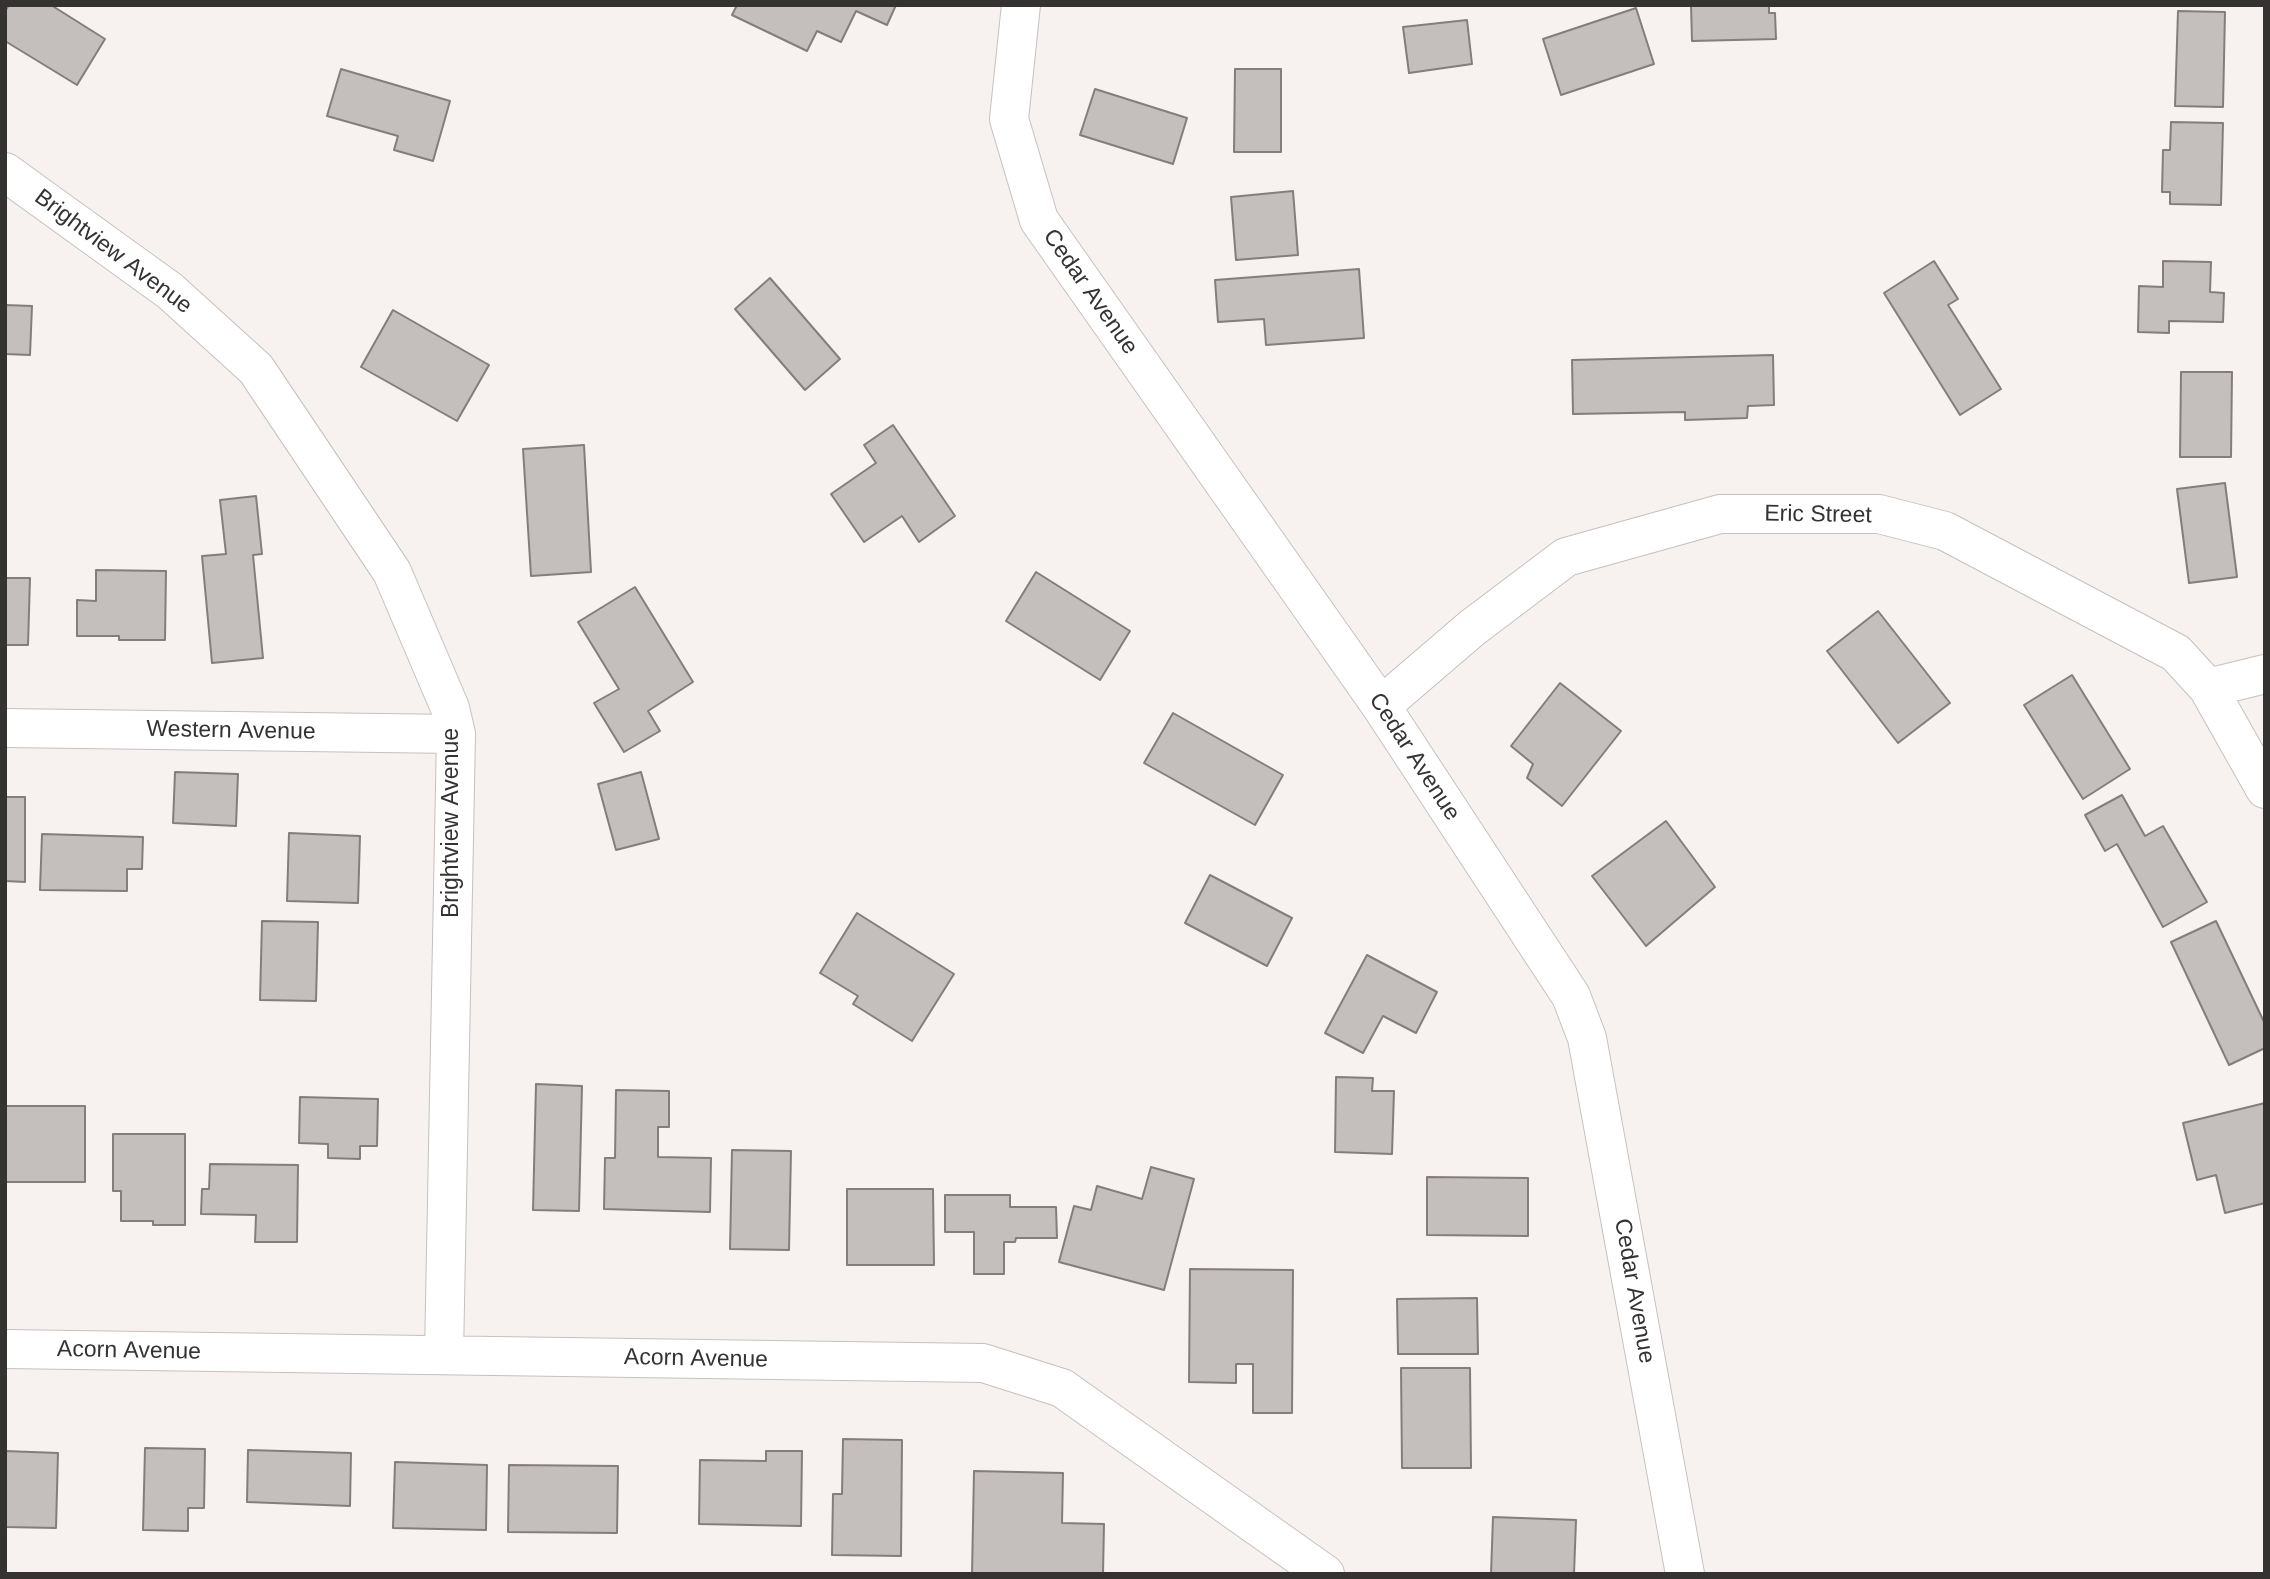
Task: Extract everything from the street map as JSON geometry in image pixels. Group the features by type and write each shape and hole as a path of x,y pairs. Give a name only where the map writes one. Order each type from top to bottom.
{"street":[{"name":"Cedar Avenue","path":"1021,5 1009,119 1040,220 1381,706 1571,996 1587,1038 1685,1574"},
{"name":"Brightview Avenue","path":"5,172 170,290 256,369 392,572 450,708 456,734 444,1355"},
{"name":"Eric Street","path":"1381,706 1472,628 1566,557 1720,514 1879,514 1945,531 2176,653 2208,688 2265,789"},
{"path":"2208,688 2265,674"},
{"name":"Western Avenue","path":"5,728 456,734"},
{"name":"Acorn Avenue","path":"5,1349 983,1363 1062,1388 1325,1574"}],"building":[{"path":"9,5 51,5 105,39 77,85 5,41 5,11"},
{"path":"737,5 896,5 887,25 856,11 841,42 817,31 807,51 732,15"},
{"path":"1691,5 1769,5 1769,13 1775,13 1776,39 1692,41"},
{"path":"1636,8 1654,64 1561,95 1543,39"},
{"path":"2178,11 2225,12 2223,107 2175,106"},
{"path":"1467,20 1472,64 1409,73 1403,27"},
{"path":"341,69 450,101 433,161 394,150 398,136 327,116"},
{"path":"1235,69 1281,69 1281,152 1234,152"},
{"path":"1095,89 1187,118 1173,164 1080,135"},
{"path":"2171,122 2223,123 2221,205 2170,204 2170,192 2162,192 2163,150 2170,150"},
{"path":"1293,191 1298,255 1236,260 1231,197"},
{"path":"1934,261 1958,299 1948,305 2001,389 1960,415 1884,293"},
{"path":"2163,261 2211,262 2210,292 2224,293 2223,322 2169,321 2169,333 2138,332 2139,286 2163,287"},
{"path":"1359,269 1364,338 1266,345 1264,319 1218,322 1215,280"},
{"path":"770,278 840,359 805,390 735,309"},
{"path":"5,305 32,306 30,355 5,354"},
{"path":"393,310 489,365 457,421 361,367"},
{"path":"1773,355 1774,405 1748,406 1747,418 1685,420 1685,412 1573,414 1572,360"},
{"path":"2181,372 2232,372 2231,457 2180,457"},
{"path":"893,425 955,516 919,542 902,516 864,542 831,494 876,463 864,445"},
{"path":"584,445 591,572 531,576 523,449"},
{"path":"2225,483 2237,577 2189,583 2177,489"},
{"path":"256,496 262,554 253,555 263,658 212,663 202,556 226,554 220,500"},
{"path":"96,570 166,571 165,640 77,636 77,600 96,601"},
{"path":"1036,572 1130,631 1100,680 1006,621"},
{"path":"5,578 30,578 28,645 5,645"},
{"path":"635,587 693,682 648,711 660,731 624,752 594,703 619,689 578,622"},
{"path":"1878,611 1950,703 1898,743 1827,651"},
{"path":"2072,675 2130,769 2083,799 2024,705"},
{"path":"1560,683 1621,731 1562,806 1527,778 1533,764 1511,746"},
{"path":"1173,713 1283,775 1255,825 1144,763"},
{"path":"175,772 238,774 236,826 173,823"},
{"path":"641,772 659,839 616,850 598,784"},
{"path":"2122,795 2145,836 2163,826 2207,902 2163,927 2117,844 2105,851 2085,815"},
{"path":"5,797 25,797 25,882 5,881"},
{"path":"1666,821 1715,887 1646,946 1592,876"},
{"path":"289,833 360,836 358,903 287,901"},
{"path":"42,834 143,837 142,869 127,869 127,891 40,890"},
{"path":"1210,875 1292,918 1267,966 1185,923"},
{"path":"857,913 954,974 912,1041 853,1004 858,996 820,973"},
{"path":"262,921 318,922 316,1001 260,1000"},
{"path":"2216,921 2265,1024 2265,1048 2229,1065 2171,942"},
{"path":"1367,955 1437,992 1416,1033 1383,1016 1363,1053 1325,1033"},
{"path":"1336,1077 1373,1078 1372,1091 1394,1091 1392,1154 1335,1152"},
{"path":"536,1084 582,1086 579,1211 533,1210"},
{"path":"616,1090 669,1091 669,1127 658,1127 658,1157 711,1158 710,1212 604,1209 605,1158 615,1158"},
{"path":"300,1097 378,1099 377,1146 360,1146 360,1159 328,1158 328,1144 299,1143"},
{"path":"2265,1103 2265,1203 2225,1213 2216,1175 2197,1180 2183,1123"},
{"path":"5,1106 85,1106 85,1182 5,1182"},
{"path":"113,1134 185,1134 185,1225 121,1221 121,1191 113,1191"},
{"path":"732,1150 791,1151 789,1250 730,1249"},
{"path":"210,1164 298,1165 297,1242 255,1242 256,1215 201,1214 202,1189 209,1189"},
{"path":"1151,1167 1194,1179 1164,1290 1059,1262 1074,1206 1091,1210 1097,1186 1142,1199"},
{"path":"1427,1177 1528,1178 1528,1236 1427,1235"},
{"path":"847,1189 933,1189 934,1265 847,1265"},
{"path":"945,1195 1010,1195 1010,1207 1056,1207 1057,1238 1016,1238 1015,1242 1004,1242 1004,1274 974,1274 974,1232 945,1232"},
{"path":"1190,1269 1293,1270 1292,1413 1253,1413 1253,1364 1236,1364 1236,1383 1189,1382"},
{"path":"1477,1298 1478,1354 1398,1354 1397,1299"},
{"path":"1401,1368 1470,1368 1471,1468 1402,1468"},
{"path":"843,1439 902,1440 901,1556 832,1555 833,1494 842,1494"},
{"path":"145,1448 205,1449 204,1508 188,1508 188,1531 143,1530"},
{"path":"248,1450 351,1453 350,1506 247,1502"},
{"path":"5,1451 58,1453 56,1528 5,1527"},
{"path":"766,1451 802,1451 801,1526 699,1524 700,1460 766,1461"},
{"path":"395,1462 487,1465 486,1530 393,1528"},
{"path":"509,1465 618,1466 617,1533 508,1532"},
{"path":"974,1471 1063,1473 1062,1523 1104,1524 1103,1574 972,1574"},
{"path":"1493,1517 1576,1520 1574,1574 1491,1574"}]}
